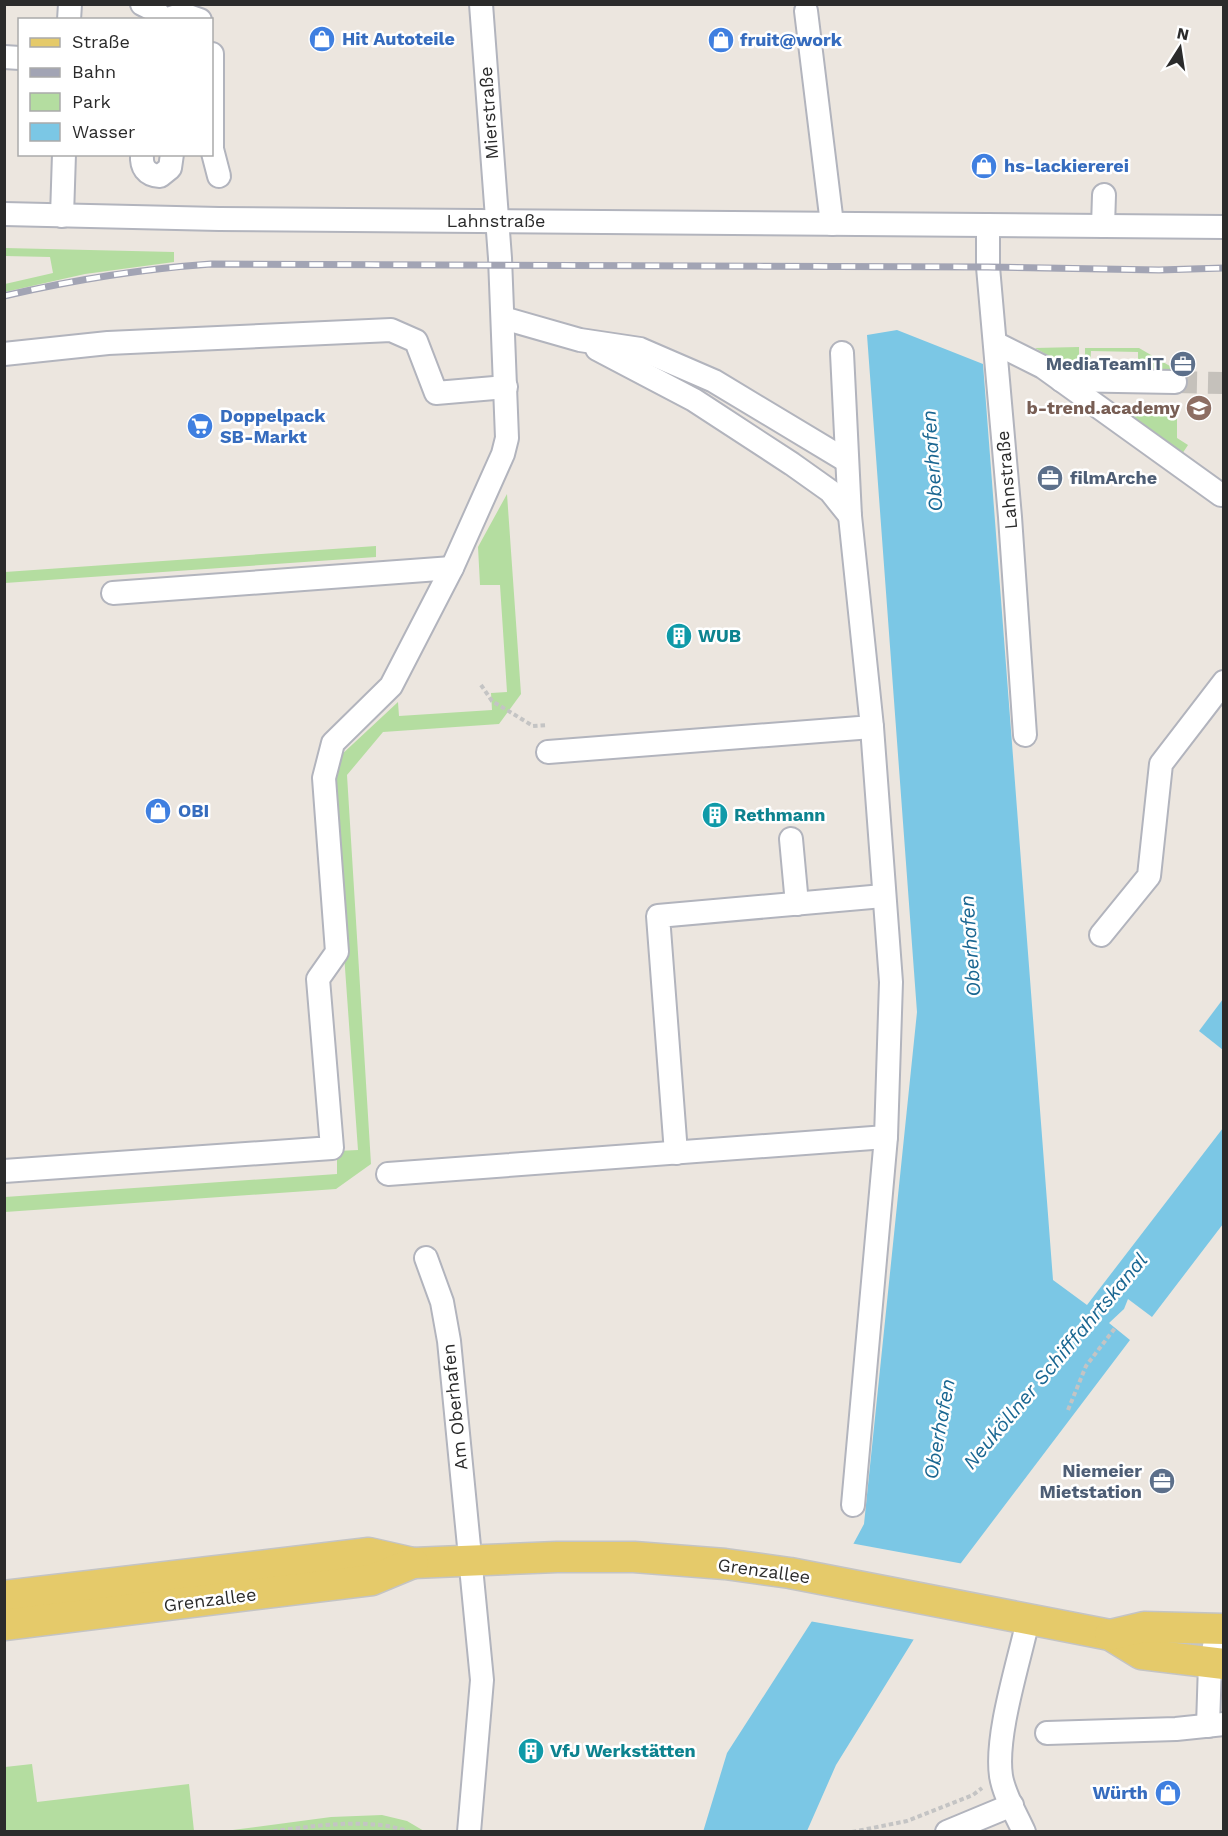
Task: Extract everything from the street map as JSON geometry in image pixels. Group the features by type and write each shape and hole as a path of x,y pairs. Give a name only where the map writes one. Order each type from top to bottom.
{"main road":[{"name":"Grenzallee","path":"4,1596 369,1553 413,1563 634,1557 725,1564 790,1573 1110,1635 1141,1654 1217,1664"},
{"name":"Grenzallee","path":"4,1625 372,1580 413,1563"},
{"name":"Grenzallee","path":"1110,1635 1144,1627 1221,1629"}],"street":[{"path":"142,4 156,11 162,18"},
{"name":"Mierstraße","path":"4,1171 332,1148 318,979 337,952 324,778 333,743 391,686 453,568 503,454 509,424 481,4"},
{"path":"806,10 832,224"},
{"path":"170,18 183,14 194,18"},
{"path":"199,156 199,164 219,176 213,153"},
{"path":"62,216 64,156"},
{"path":"142,156 143,167 147,172 160,176 170,168 172,156"},
{"path":"1103,226 1104,195"},
{"name":"Lahnstraße","path":"4,214 1224,227"},
{"name":"Lahnstraße","path":"988,225 1025,735"},
{"path":"503,318 580,340 639,349 714,381 848,462"},
{"path":"4,354 108,343 391,330 416,341 436,393 506,387"},
{"path":"580,340 693,400 830,491 850,516"},
{"path":"995,344 1043,367 1221,495"},
{"path":"842,353 850,516 872,727 891,982 886,1137 853,1505"},
{"path":"1061,380 1175,382"},
{"path":"113,593 453,568"},
{"path":"1101,935 1149,876 1161,764 1224,682"},
{"path":"548,752 872,727"},
{"path":"791,839 797,904"},
{"path":"676,1153 658,916 883,896"},
{"path":"388,1174 886,1137"},
{"name":"Am Oberhafen","path":"426,1258 442,1302 449,1341 482,1680 469,1832"},
{"path":"1021,1618 1004,1733 1001,1775 1011,1806 1024,1832"},
{"path":"1047,1733 1216,1725 1217,1664 1221,1629"},
{"path":"947,1832 1011,1806"}],"path":[{"path":"481,685 492,701 533,726 547,725"},
{"path":"1068,1410 1086,1366 1115,1328"},
{"path":"852,1832 907,1821 973,1795 1001,1775"},
{"path":"266,1832 329,1825 389,1824 410,1832"}],"green space":[{"path":"5,248 174,252 174,262 85,274 5,292 5,284 53,273 50,257 5,256"},
{"path":"1079,347 1079,367 1071,368 1035,348"},
{"path":"1085,348 1139,348 1175,369 1138,369 1138,352 1091,351 1090,369 1085,369"},
{"path":"1177,406 1177,438 1188,445 1178,460 1117,407"},
{"path":"507,494 521,694 499,724 383,732 347,775 371,1164 336,1189 5,1212 5,1197 337,1174 337,1151 358,1150 332,786 339,757 398,702 399,716 492,710 491,693 507,692 500,585 480,585 478,547"},
{"path":"376,546 376,557 5,583 5,572"},
{"path":"32,1764 37,1802 189,1784 194,1831 5,1831 5,1767"},
{"path":"382,1815 407,1821 424,1831 225,1831 331,1817"}],"water":[{"path":"897,330 983,364 1053,1280 1087,1305 1223,1128 1223,1224 1152,1317 1128,1299 1124,1309 1109,1323 1130,1340 961,1563 836,1765 807,1831 703,1832 727,1753 812,1621 864,1524 917,1012 867,335"},
{"path":"1223,999 1223,1050 1199,1031"}],"pier":[{"path":"850,1543 964,1564 916,1640 809,1621"}],"tunnel":[{"path":"1175,382 1224,383"}],"railway":[{"path":"4,296 107,276 211,264 988,267 1159,270 1224,268"}],"place":[{"name":"Hit Autoteile","path":"322,39"},
{"name":"fruit@work","path":"721,40"},
{"name":"hs-lackiererei","path":"984,166"},
{"name":"MediaTeamIT","path":"1183,364"},
{"name":"b-trend.academy","path":"1199,408"},
{"name":"Doppelpack SB-Markt","path":"200,426"},
{"name":"filmArche","path":"1050,478"},
{"name":"WUB","path":"679,636"},
{"name":"OBI","path":"158,811"},
{"name":"Rethmann","path":"715,815"},
{"name":"Niemeier Mietstation","path":"1162,1481"},
{"name":"VfJ Werkstätten","path":"531,1751"},
{"name":"Würth","path":"1168,1793"}],"water label":[{"name":"Oberhafen","path":"932,461"},
{"name":"Oberhafen","path":"970,946"},
{"name":"Neuköllner Schifffahrtskanal","path":"1055,1361"},
{"name":"Oberhafen","path":"939,1429"}]}
